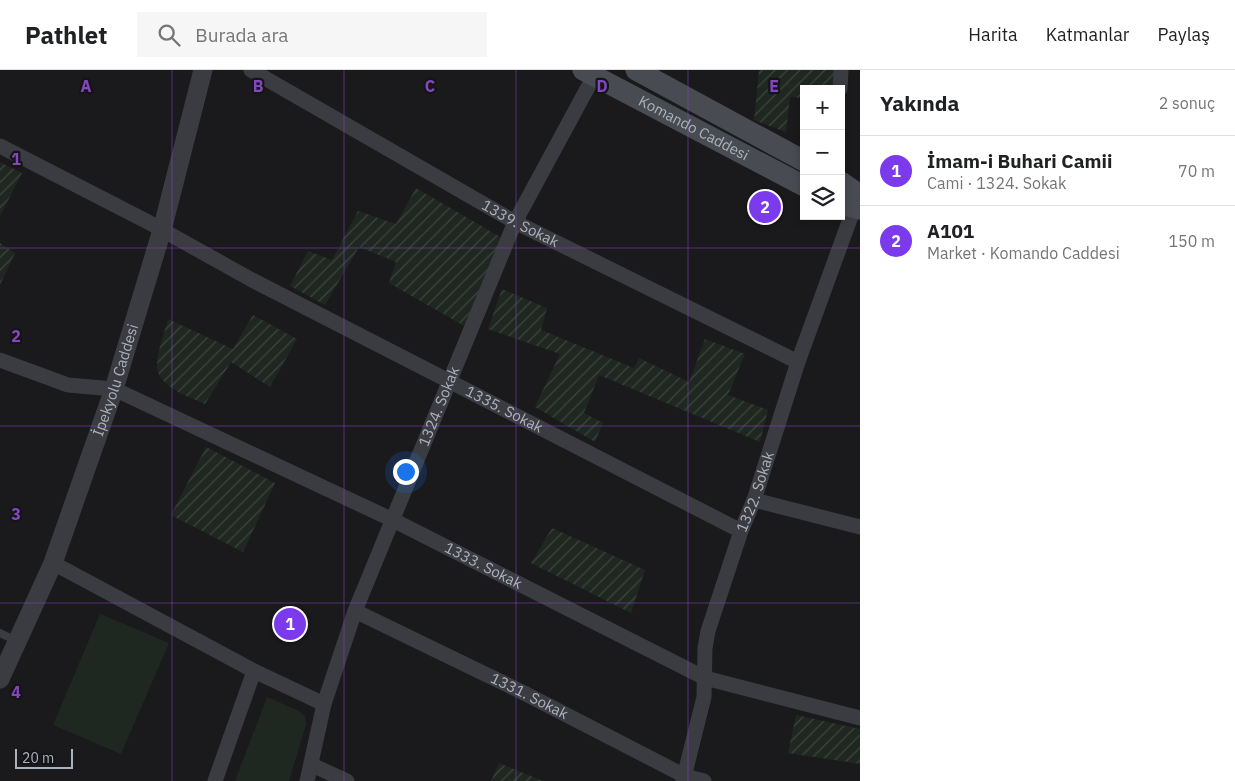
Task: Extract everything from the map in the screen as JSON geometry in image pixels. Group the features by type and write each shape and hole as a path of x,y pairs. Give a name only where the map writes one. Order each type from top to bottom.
{"main road":[{"name":"Komando Caddesi","path":"636,70 662,76 800,159"},
{"name":"Komando Caddesi","path":"589,73 800,184"},
{"path":"845,189 854,204"}],"street":[{"name":"İpekyolu Caddesi","path":"0,679 53,563 114,389 162,230 203,70"},
{"name":"1339. Sokak","path":"251,70 516,222 798,362"},
{"path":"840,85 841,70"},
{"name":"1324. Sokak","path":"307,781 324,704 355,611 516,222 589,73"},
{"name":"1335. Sokak","path":"0,146 162,230 252,280 741,530"},
{"name":"1322. Sokak","path":"684,779 704,697 705,648 708,631 741,530 754,500 798,362 854,204"},
{"path":"0,360 68,385 114,389"},
{"name":"1333. Sokak","path":"114,389 393,520 705,678 860,718"},
{"path":"754,500 860,527"},
{"path":"53,563 254,672 324,704"},
{"name":"1331. Sokak","path":"355,611 522,692 684,779 704,781"},
{"path":"215,781 254,672"},
{"path":"312,764 346,781"}],"lane":[{"path":"0,633 17,641"}],"shaded area":[{"path":"759,70 834,70 832,85 800,85 800,98 790,97 786,132 754,120"},
{"path":"0,162 22,173 0,216"},
{"path":"416,188 502,238 464,326 389,283 396,262 359,247 325,305 290,286 308,251 332,260 358,211 396,224"},
{"path":"0,243 15,253 0,285"},
{"path":"502,289 547,308 541,330 634,368 639,358 689,382 705,339 745,354 728,395 768,410 760,442 599,375 584,413 603,423 595,442 535,407 560,354 488,329"},
{"path":"253,315 297,339 270,387 231,362 205,404 174,390 162,379 158,372 157,359 168,319 233,349"},
{"path":"206,447 275,483 243,552 171,515"},
{"path":"552,528 645,570 631,613 531,563"},
{"path":"100,614 169,643 121,754 53,725"},
{"path":"267,697 299,711 305,716 306,725 289,781 235,781"},
{"path":"796,715 860,729 860,764 788,753"},
{"path":"499,763 543,781 491,781"}],"place":[{"name":"A101","path":"765,207"},
{"name":"İmam-i Buhari Camii","path":"290,624"}]}
